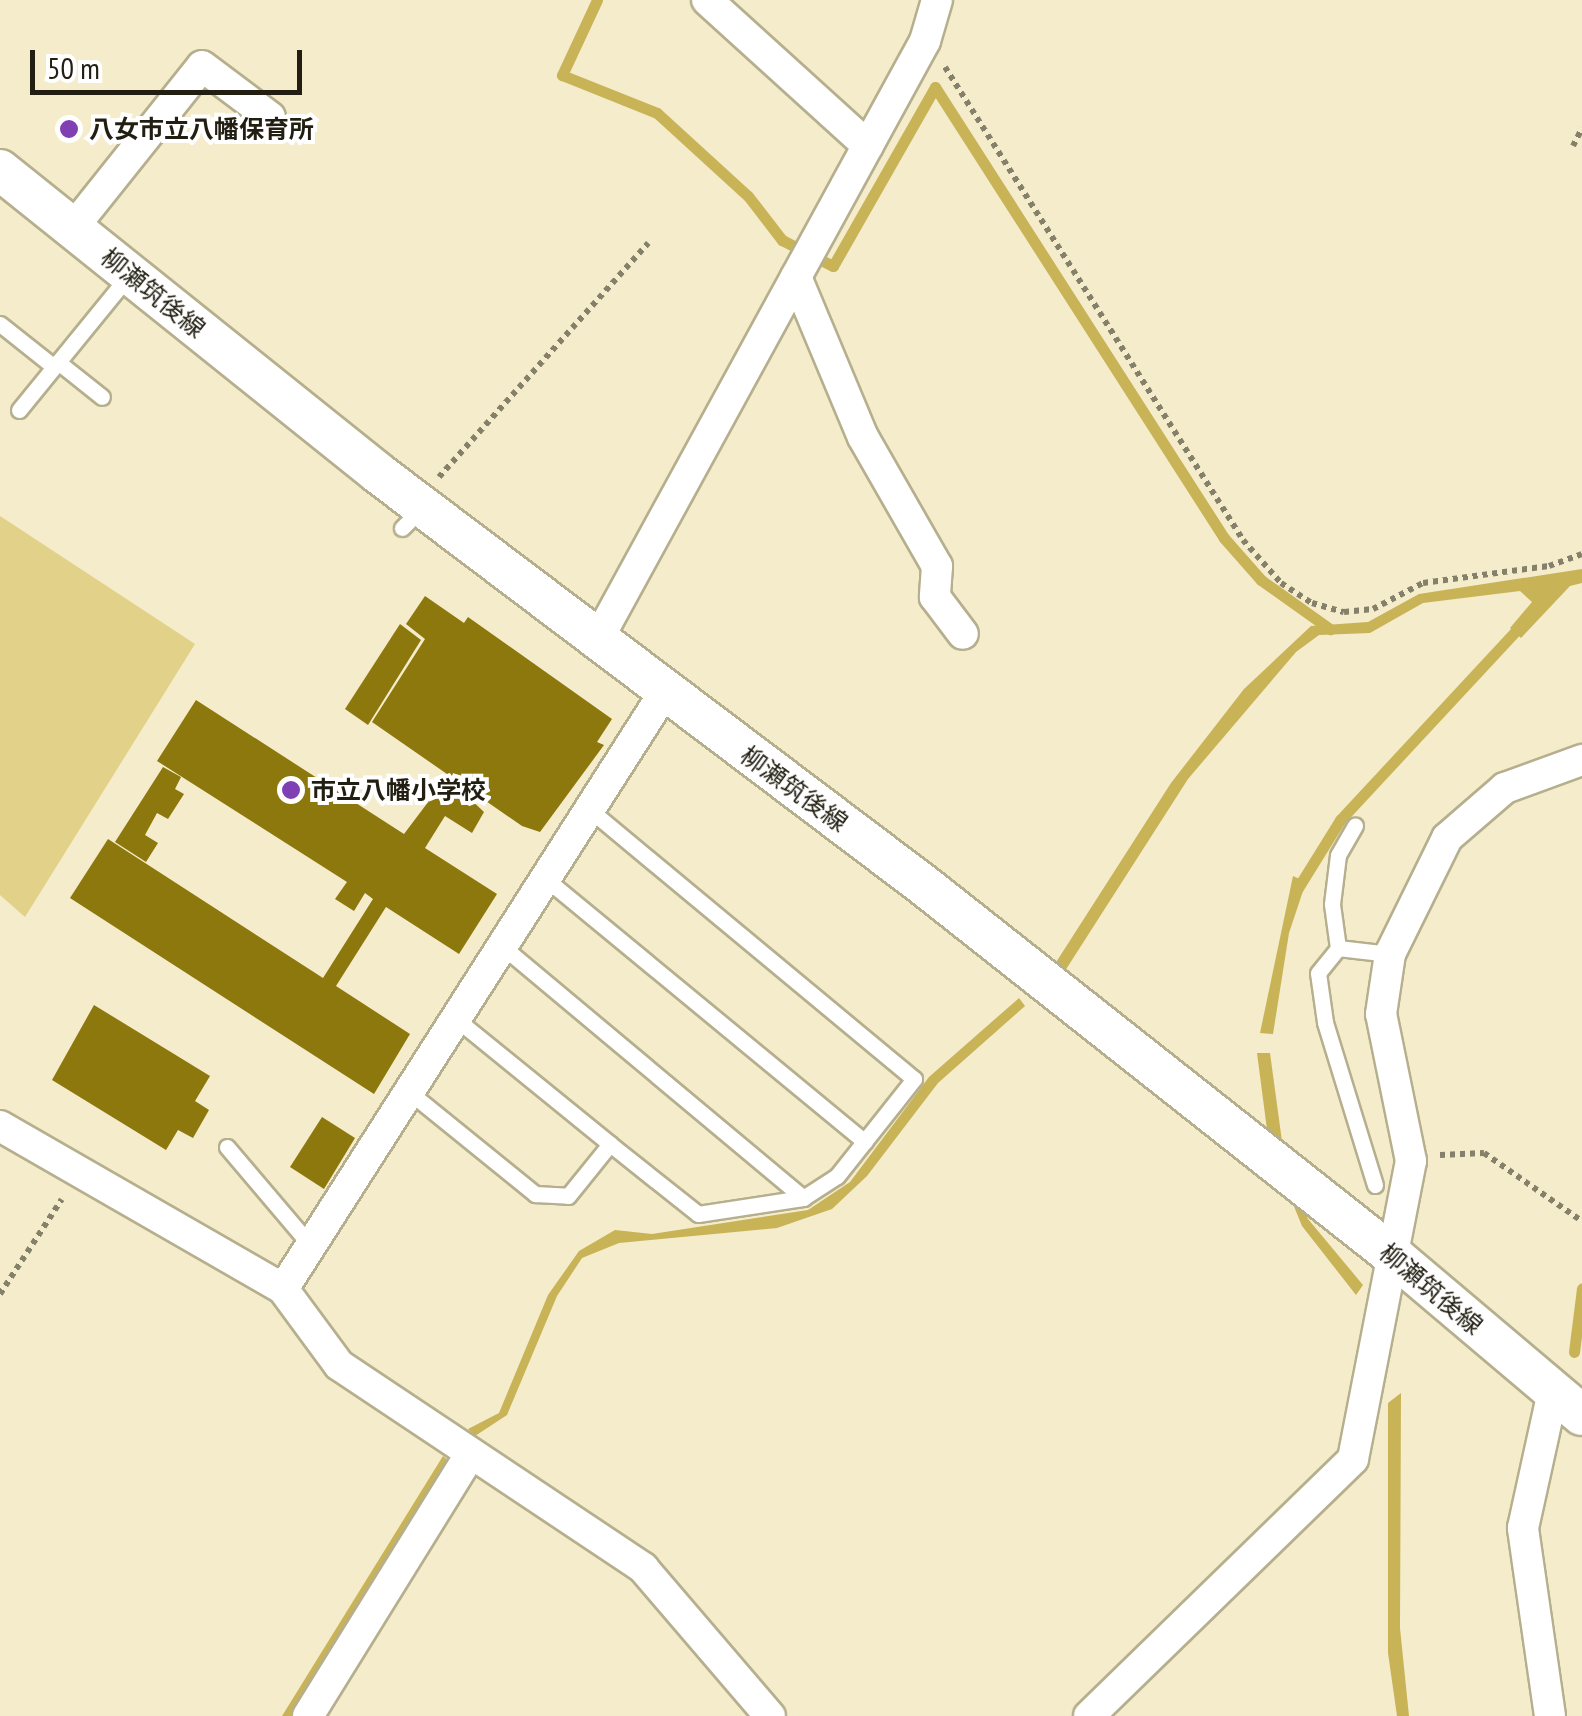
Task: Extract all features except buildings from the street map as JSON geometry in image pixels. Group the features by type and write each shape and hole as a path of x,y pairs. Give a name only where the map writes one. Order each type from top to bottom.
{"main road":[{"name":"柳瀬筑後線","path":"0,170 414,512 598,639 664,694 921,883 1396,1258 1568,1403"}],"street":[{"path":"707,0 868,146"},
{"path":"598,639 925,41 938,0"},
{"path":"72,229 202,66 270,117"},
{"path":"796,277 863,437 938,566 935,597 963,634"},
{"path":"284,1290 664,694"},
{"path":"1089,1716 1353,1459 1396,1258 1411,1162 1382,1014 1390,954 1447,838 1505,788 1582,760"},
{"path":"0,1126 284,1290 339,1366 644,1568 770,1716"},
{"path":"1550,1716 1524,1528 1568,1403"},
{"path":"308,1716 470,1453"}],"lane":[{"path":"19,410 130,274"},
{"path":"0,324 102,397"},
{"path":"454,1018 698,1214 803,1198 837,1176 914,1080 590,810"},
{"path":"1355,826 1338,856 1332,904 1338,948 1318,973 1325,1022 1375,1185"},
{"path":"546,879 865,1142"},
{"path":"502,946 803,1198"},
{"path":"1338,948 1390,954"},
{"path":"408,1092 535,1194 568,1196 610,1144"},
{"path":"227,1147 310,1246"}],"path":[{"path":"925,41 1243,540 1281,582 1312,603 1344,612 1373,609 1423,583 1532,569 1582,554"},
{"path":"1573,146 1582,128"},
{"path":"414,512 648,243"},
{"path":"1411,1162 1484,1153 1582,1221"},
{"path":"0,1294 78,1173"}],"shaded area":[{"path":"0,516 195,644 25,917 0,895"},
{"path":"1582,569 1582,583 1570,586 1521,638 1510,628 1532,602 1520,591 1423,603 1370,633 1319,635 1296,652 1188,779 1063,974 1053,967 1171,783 1244,689 1311,626 1368,622 1419,594"},
{"path":"1293,876 1306,882 1289,933 1273,1034 1260,1033"},
{"path":"1019,998 1025,1006 938,1083 867,1176 832,1209 777,1228 619,1243 582,1258 557,1296 507,1415 475,1436 468,1429 499,1413 548,1295 579,1251 615,1230 652,1234 808,1210 850,1182 929,1077"},
{"path":"1257,1053 1270,1053 1284,1156 1308,1219 1363,1285 1356,1295 1302,1226 1269,1145"},
{"path":"1401,1393 1400,1628 1409,1716 1397,1716 1388,1653 1388,1403"},
{"path":"443,1456 451,1463 296,1716 282,1716"}],"waterway":[{"path":"597,0 562,75 657,113 748,196 782,240 804,251"},
{"path":"825,262 833,266 935,87 1224,538 1261,580 1330,629"},
{"path":"1296,891 1340,820 1522,624"},
{"path":"1574,1352 1582,1289"}],"place":[{"name":"八女市立八幡保育所","path":"69,129"},
{"name":"市立八幡小学校","path":"291,790"}]}
